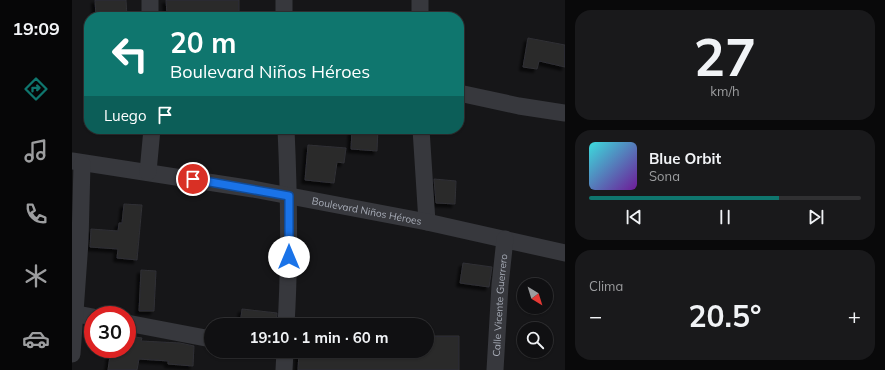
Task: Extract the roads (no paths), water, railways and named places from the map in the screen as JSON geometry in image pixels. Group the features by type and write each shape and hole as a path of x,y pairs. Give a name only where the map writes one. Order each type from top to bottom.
{"street":[{"path":"150,0 150,12"},
{"path":"284,0 284,12"},
{"path":"420,0 420,12"},
{"path":"464,94 565,114"},
{"path":"148,172 152,134"},
{"path":"286,134 289,196 286,318"},
{"path":"421,134 426,222"},
{"path":"72,354 80,242 77,163"},
{"name":"Boulevard Niños Héroes","path":"77,163 148,172 289,196 426,222 565,253"},
{"name":"Calle Vicente Guerrero","path":"495,370 499,301 505,239"},
{"path":"74,313 84,315"},
{"path":"136,325 204,338"},
{"path":"282,358 284,370"}]}
